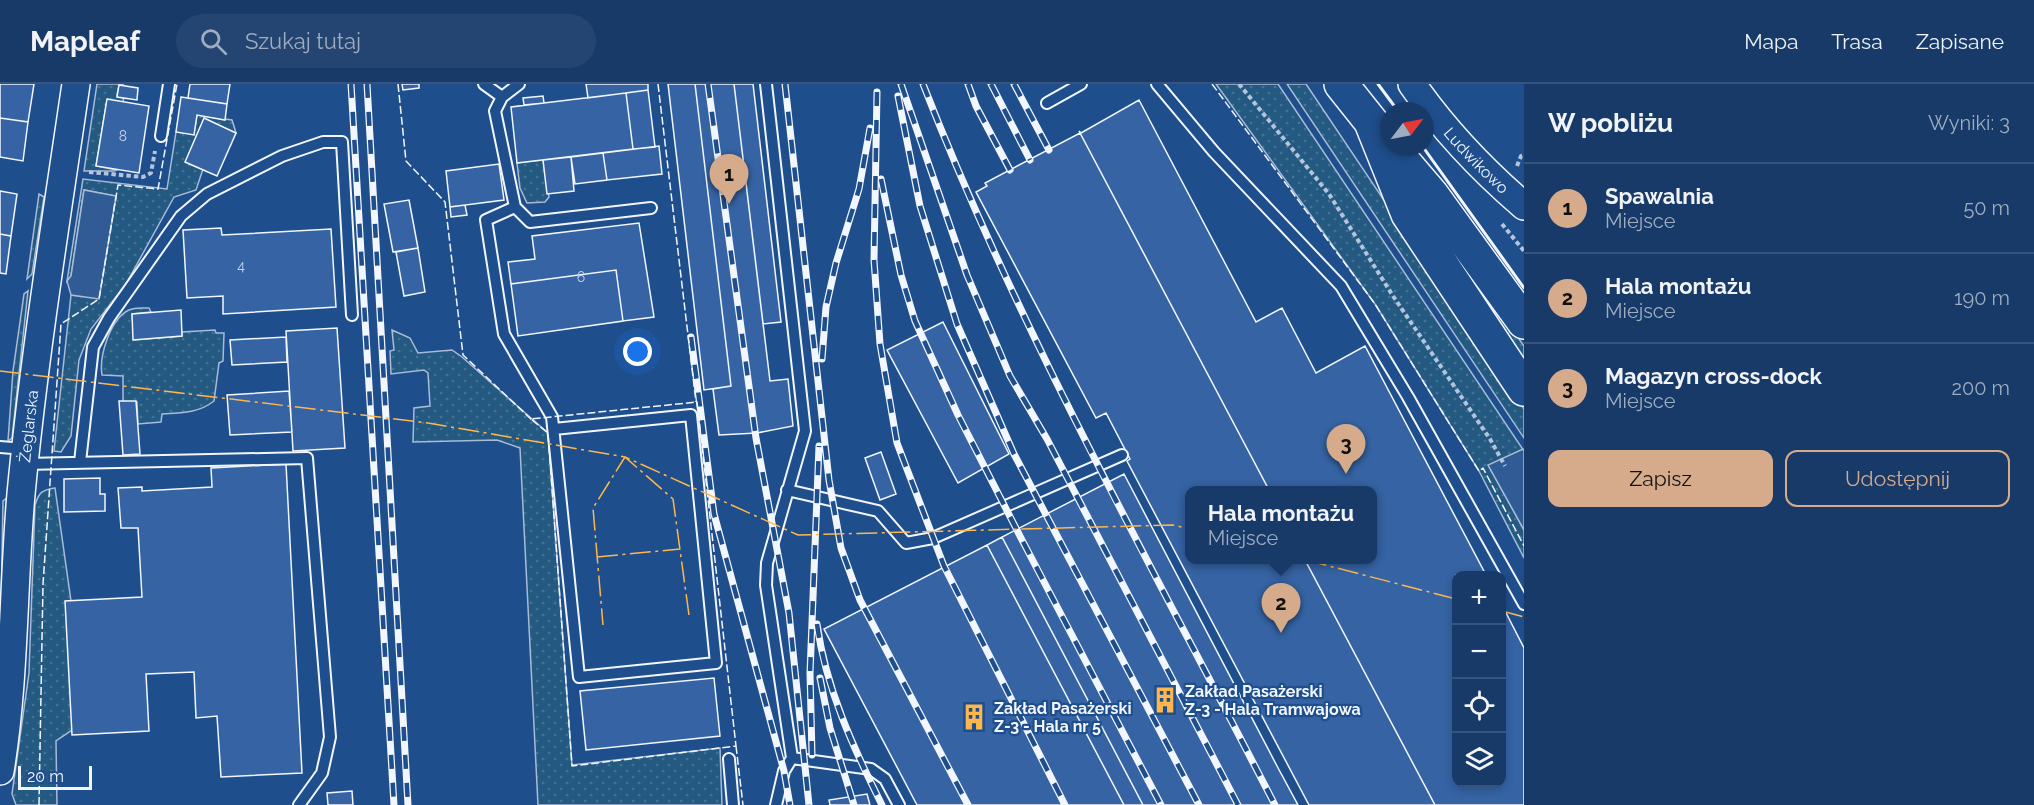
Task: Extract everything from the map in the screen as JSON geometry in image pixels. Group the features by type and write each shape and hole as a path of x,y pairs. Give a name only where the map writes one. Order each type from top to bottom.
{"main road":[{"path":"1341,84 1380,133"},
{"path":"1390,156 1408,214 1524,389"},
{"path":"1399,156 1432,195 1524,322"}],"street":[{"name":"Żeglarska","path":"0,771 8,717 17,453 33,370 76,84"},
{"name":"Ludwikowo","path":"1412,84 1453,139 1491,178 1524,206"}],"lane":[{"path":"161,136 169,84"},
{"path":"484,84 502,97"},
{"path":"519,84 502,97 495,111 515,207 531,222 651,208"},
{"path":"766,84 805,431 767,563 765,585 792,758 784,771 776,805"},
{"path":"1047,104 1081,84"},
{"path":"1157,84 1214,152 1341,286 1408,397 1524,604"},
{"path":"80,462 93,347 109,318 181,216 207,194 282,156 323,142 342,142 352,315"},
{"path":"515,207 486,220 504,334 552,417 579,677 716,663 691,416 554,429"},
{"path":"17,453 80,462 307,458 330,737 322,773 299,805"},
{"path":"788,490 878,510 906,543 933,538 1122,455"},
{"path":"792,758 871,769 885,779 899,805"},
{"path":"729,759 733,805"}],"path":[{"path":"1239,84 1329,194 1505,466"},
{"path":"63,170 143,177 151,173 161,136"}],"shaded area":[{"path":"97,84 124,84 119,85 117,96 124,98 123,102 107,100 96,166 117,170 114,171 84,171"},
{"path":"1216,84 1278,84 1524,451 1489,466 1524,530 1524,558 1479,471 1375,304"},
{"path":"1287,84 1306,84 1524,409 1524,438"},
{"path":"197,115 232,120 236,133 205,119 203,169 196,190 174,197 126,284 91,329 79,360 71,436 61,452 54,451 71,295 99,298 116,196 84,190 71,276 67,281 83,179 167,189 176,132 194,134"},
{"path":"543,160 549,197 545,202 527,203 520,188 517,163"},
{"path":"84,190 116,196 99,299 71,295 67,281 71,276"},
{"path":"39,194 44,197 32,274 27,279"},
{"path":"1457,257 1461,258 1524,346 1524,361"},
{"path":"28,291 12,438 8,441 13,371 24,294"},
{"path":"134,308 149,308 151,312 132,314 134,340 182,336 182,332 215,330 216,333 224,333 223,361 219,363 214,401 196,410 162,414 161,422 138,424 137,402 123,403 123,376 102,375 102,358 107,339 116,321"},
{"path":"392,330 410,338 418,353 452,350 548,433 572,765 720,748 722,805 538,805 520,448 497,440 413,442 414,408 430,406 428,373 424,370 391,374 390,351 394,350"},
{"path":"1523,449 1524,451 1524,530 1488,465"},
{"path":"55,488 71,601 72,730 56,741 57,805 16,805 12,794 29,673 35,505 42,492"},
{"path":"8,498 0,662 3,501"}],"building":[{"path":"0,84 34,84 28,122 0,118"},
{"path":"190,84 230,84 227,104 188,98"},
{"path":"402,84 419,84 419,88 403,90"},
{"path":"586,84 648,84 648,90 588,98"},
{"path":"668,84 695,84 731,386 704,390"},
{"path":"695,84 734,84 770,381 788,379 793,426 757,433 719,435 713,389 731,386"},
{"path":"734,84 753,84 781,322 763,324"},
{"path":"119,85 138,88 137,100 117,97"},
{"path":"648,90 655,147 633,149 626,93"},
{"path":"626,93 633,149 517,163 511,107"},
{"path":"543,96 544,103 524,105 523,98"},
{"path":"181,97 227,104 225,120 197,115 194,135 176,132"},
{"path":"107,99 149,106 139,173 96,166"},
{"path":"1139,100 1256,322 1282,308 1316,373 1365,346 1484,571 1452,571 1452,787 1506,787 1506,613 1524,648 1524,805 1435,805 1307,564 1377,564 1377,486 1267,486 1079,131 1081,133"},
{"path":"0,118 28,122 23,161 0,157"},
{"path":"204,118 236,133 217,176 185,162"},
{"path":"1080,133 1267,486 1185,486 1185,564 1307,564 1435,805 1309,805 1127,461 1130,459 1106,413 1096,418 976,192 987,186 985,183"},
{"path":"659,146 662,174 607,180 603,153"},
{"path":"603,153 607,180 575,184 571,157"},
{"path":"571,157 574,191 547,194 543,160"},
{"path":"499,164 504,200 450,207 446,171"},
{"path":"0,191 17,194 11,236 0,234"},
{"path":"409,200 418,248 393,252 384,204"},
{"path":"465,205 467,215 451,217 450,207"},
{"path":"639,223 654,317 623,321 616,270 511,284 508,262 535,259 532,236"},
{"path":"221,228 222,235 331,229 336,307 223,314 223,296 187,298 183,230"},
{"path":"0,234 11,236 6,274 0,273"},
{"path":"418,248 425,292 404,296 396,252"},
{"path":"616,270 623,321 518,336 511,284"},
{"path":"181,310 182,336 133,340 132,314"},
{"path":"943,322 1009,454 958,483 887,350"},
{"path":"337,328 345,448 293,451 286,331"},
{"path":"286,337 287,362 232,365 230,340"},
{"path":"289,391 292,432 230,435 227,395"},
{"path":"119,401 136,401 140,454 123,455"},
{"path":"881,452 896,494 880,500 865,458"},
{"path":"286,464 302,773 221,777 217,716 196,718 194,672 146,674 149,731 72,735 65,601 142,597 138,528 121,528 118,488 142,487 142,491 212,487 211,468"},
{"name":"Zakład Pasażerski Z-3 - Hala Tramwajowa","path":"1124,474 1298,805 1143,805 1002,537"},
{"path":"100,478 100,494 105,494 105,511 64,512 64,479"},
{"path":"1002,537 1143,805 1124,805 987,545"},
{"name":"Zakład Pasażerski Z-3 - Hala nr 5","path":"987,545 1124,805 917,805 824,629"},
{"path":"714,678 720,736 586,750 580,691"},
{"path":"352,791 353,805 328,805 327,793"},
{"path":"867,794 870,805 830,805 829,800"}],"railway":[{"path":"351,84 394,805"},
{"path":"367,84 408,805"},
{"path":"708,84 756,438 789,613 809,805"},
{"path":"785,84 829,480 841,548 860,600 968,805"},
{"path":"901,84 967,275 1010,376 1047,439 1238,805"},
{"path":"923,84 961,177 1045,359 1275,805"},
{"path":"968,84 976,106 1010,170"},
{"path":"991,84 1030,160"},
{"path":"1014,84 1049,150"},
{"path":"877,92 874,260 880,344 897,443 944,566 1065,805"},
{"path":"898,96 920,206 957,324 1014,454 1199,805"},
{"path":"822,359 826,307 836,263 859,189 870,128"},
{"path":"881,179 901,275 915,321 958,415 1161,805"},
{"path":"691,337 714,514 784,771 790,805"},
{"path":"812,755 810,673 819,446"},
{"path":"817,624 834,695 851,739 882,805"},
{"path":"820,678 830,728 854,805"}],"fence":[{"path":"39,805 43,584 61,324 99,299 118,185 158,189 177,84"},
{"path":"398,84 406,161 445,202 463,355 532,420"},
{"path":"658,84 696,402"},
{"path":"1212,84 1375,304 1479,471 1483,468 1524,546"},
{"path":"697,402 736,746 572,766 548,433 531,419 697,402"},
{"path":"736,746 743,805"}],"wall":[{"path":"1378,84 1391,102"},
{"path":"1429,156 1524,288"}],"power":[{"path":"0,371 428,423 625,457 593,508 603,625"},
{"path":"689,615 673,499 625,457 798,535 1173,525 1185,528"},
{"path":"597,557 680,549"},
{"path":"1321,564 1452,598"},
{"path":"1506,612 1524,617"}],"place":[{"name":"Spawalnia","path":"729,204"},
{"name":"Magazyn cross-dock","path":"1346,474"},
{"name":"Hala montażu","path":"1281,633"},
{"name":"Zakład Pasażerski Z-3 - Hala Tramwajowa","path":"1165,700"},
{"name":"Zakład Pasażerski Z-3 - Hala nr 5","path":"974,717"}]}
